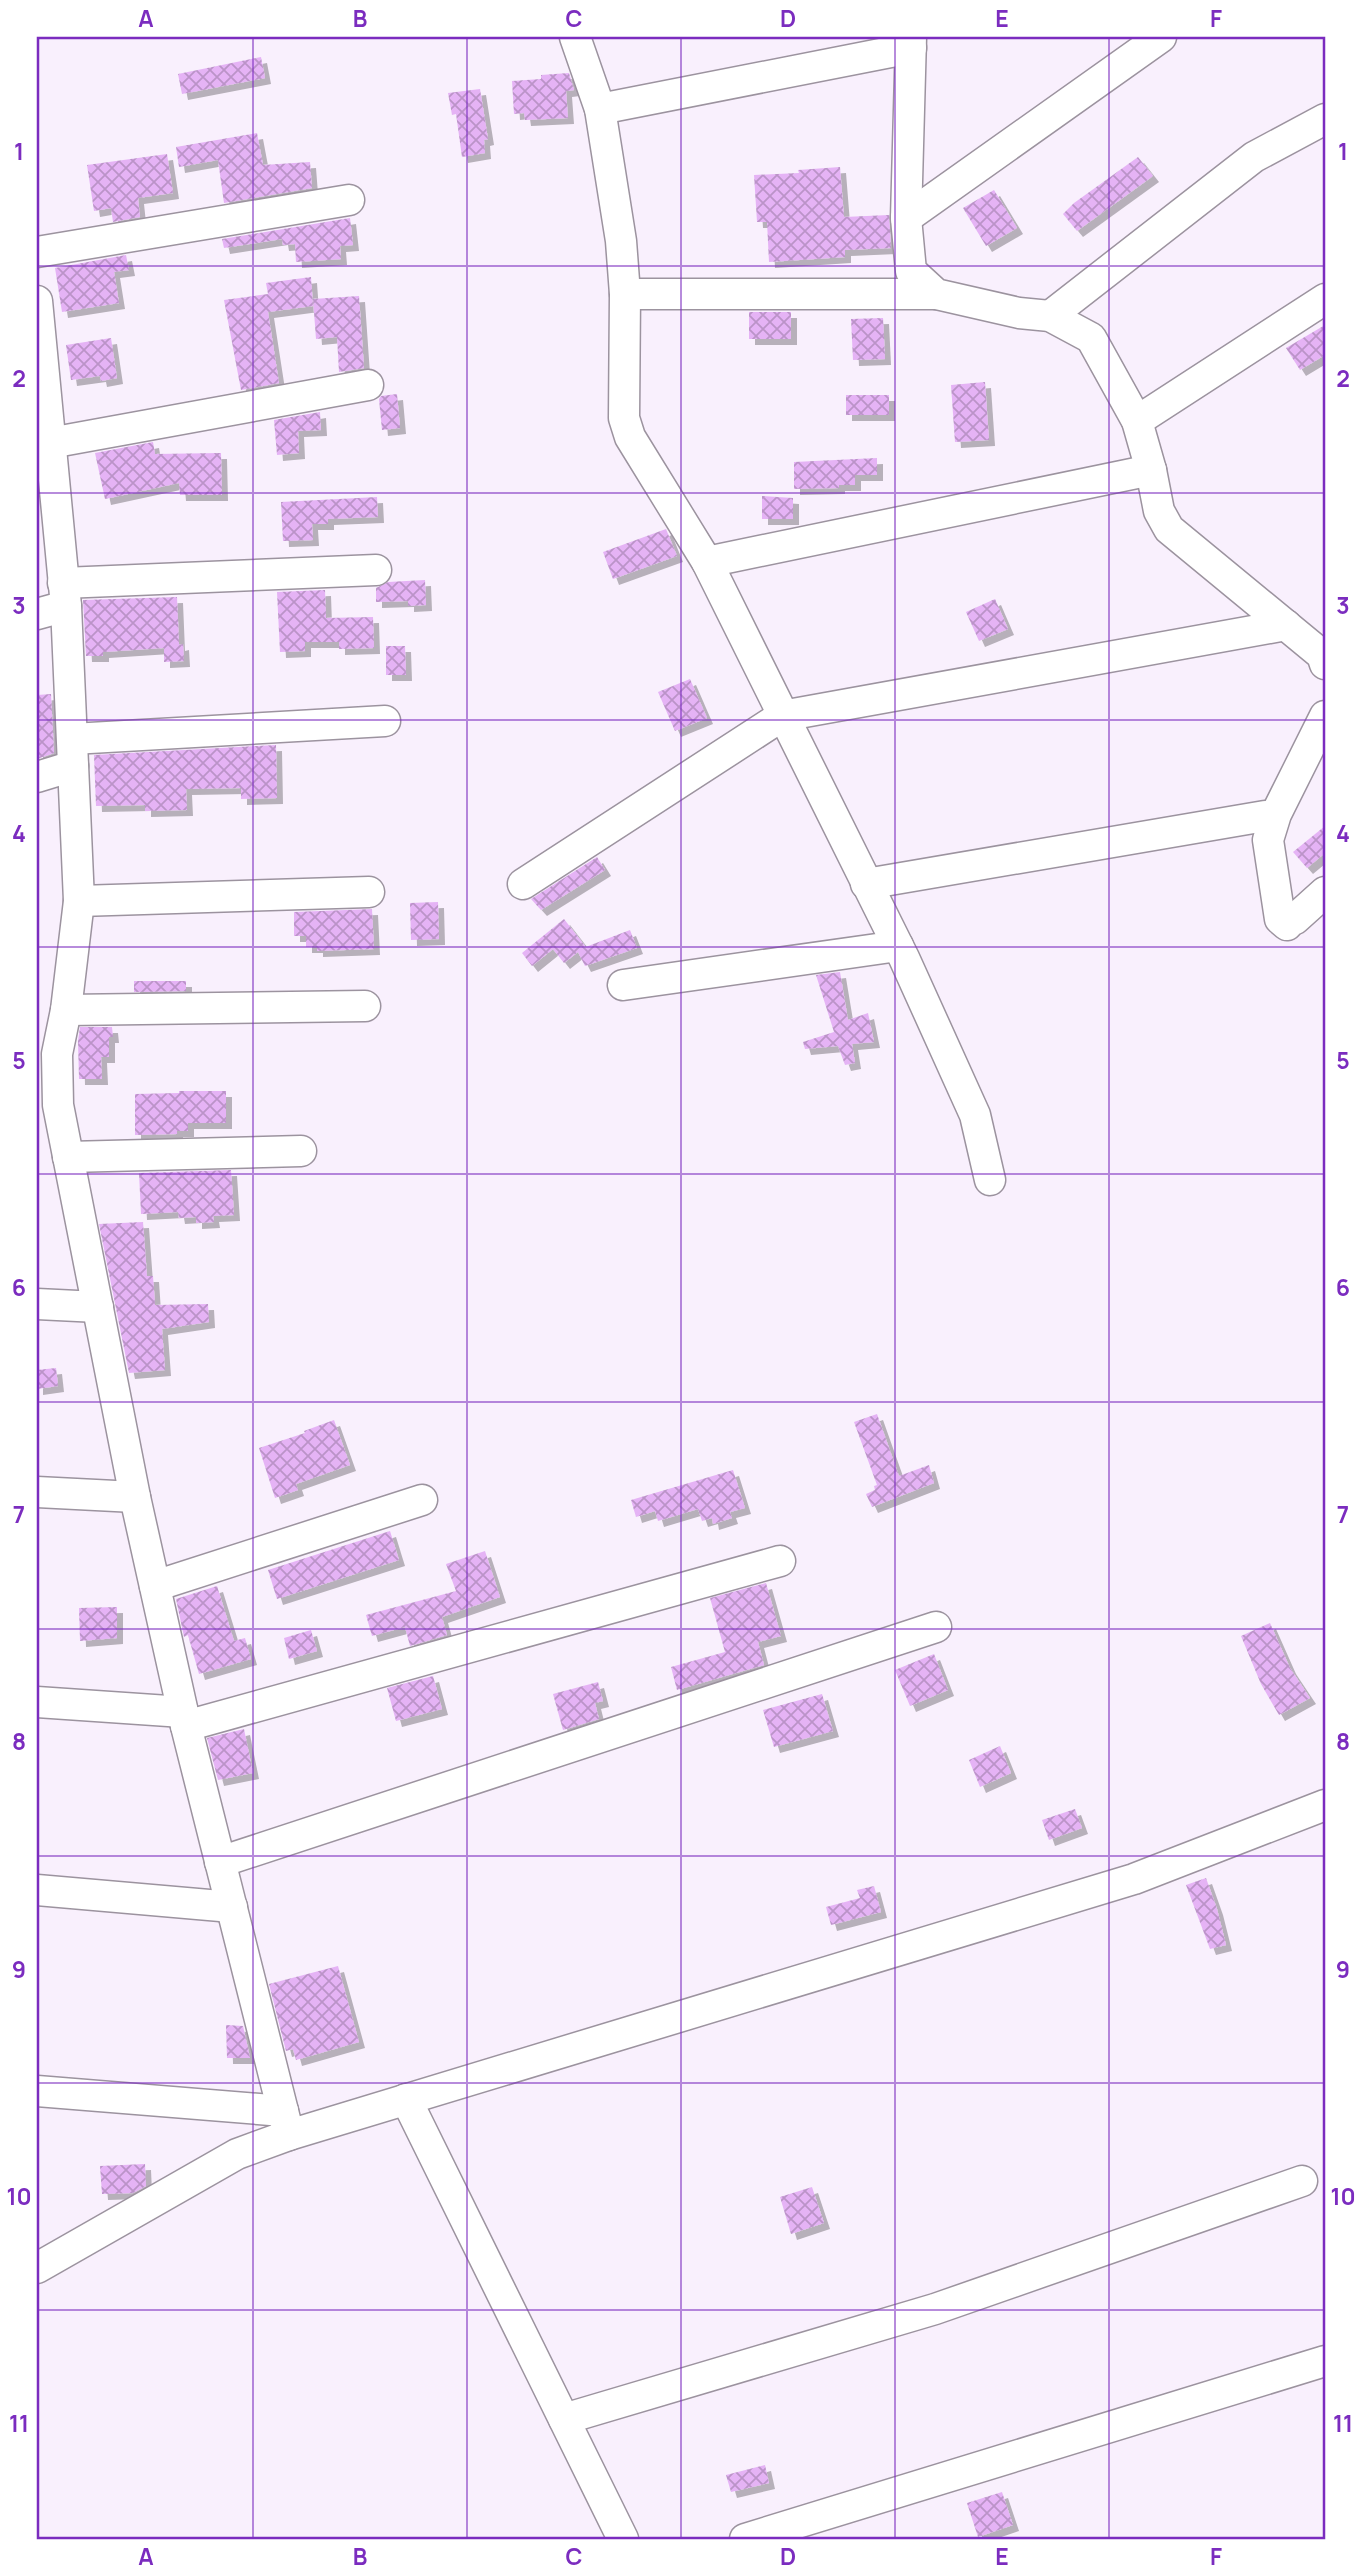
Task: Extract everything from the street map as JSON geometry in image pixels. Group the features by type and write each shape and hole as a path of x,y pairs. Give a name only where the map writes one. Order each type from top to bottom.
{"street":[{"path":"575,37 600,109 621,241 625,294 624,418 630,437 707,562 898,946 975,1115 990,1180"},
{"path":"906,218 1161,37"},
{"path":"600,109 911,43 906,218 911,271 936,294"},
{"path":"1049,316 1254,157 1325,119"},
{"path":"37,252 349,200"},
{"path":"625,294 936,294 1019,313 1049,316 1091,338 1137,421 1159,511 1169,529 1322,654 1325,664"},
{"path":"1137,421 1325,299"},
{"path":"37,301 46,452 64,594 79,901 65,1010 47,1058 135,1497 185,1719 286,2123"},
{"path":"46,452 368,385"},
{"path":"707,562 1151,470"},
{"path":"37,614 64,594 376,570"},
{"path":"523,884 782,716 1286,625"},
{"path":"1325,716 1276,814 1268,840 1280,919 1291,922 1325,892"},
{"path":"37,777 73,752 385,721"},
{"path":"866,884 1265,816"},
{"path":"79,901 369,892"},
{"path":"623,985 898,946"},
{"path":"65,1010 365,1006"},
{"path":"68,1157 302,1151"},
{"path":"37,1304 98,1307"},
{"path":"37,1493 135,1497"},
{"path":"155,1586 422,1500"},
{"path":"37,1702 185,1719 780,1561"},
{"path":"220,1862 936,1628"},
{"path":"37,2091 286,2123 406,2099 1134,1878 1325,1805"},
{"path":"37,1890 232,1907"},
{"path":"406,2099 623,2539"},
{"path":"37,2268 237,2154 286,2123"},
{"path":"564,2419 935,2309 1302,2181"},
{"path":"745,2539 1325,2361"}],"building":[{"path":"261,57 265,78 182,94 178,74"},
{"path":"569,73 574,90 566,91 568,118 525,120 524,113 514,114 512,81"},
{"path":"480,89 488,139 484,140 485,153 462,157 456,114 452,115 448,93"},
{"path":"257,133 263,165 310,162 312,188 224,203 218,160 179,167 176,147"},
{"path":"167,154 173,193 138,198 140,217 113,222 111,208 94,211 87,165"},
{"path":"1138,157 1153,176 1077,231 1063,214 1074,203"},
{"path":"840,167 844,217 889,215 891,248 845,250 845,257 769,262 767,222 757,222 754,175 799,173 798,170"},
{"path":"994,190 1017,228 986,246 963,208"},
{"path":"350,218 353,245 340,246 341,259 296,262 295,244 283,245 282,239 224,248 222,239"},
{"path":"126,255 129,270 114,272 119,303 62,312 55,268"},
{"path":"311,277 313,306 268,312 279,383 241,390 224,300 268,294 266,283"},
{"path":"359,296 364,368 339,372 337,337 316,339 313,299"},
{"path":"749,312 791,312 791,339 749,339"},
{"path":"883,318 885,359 853,360 851,319"},
{"path":"1325,325 1325,355 1300,370 1286,348"},
{"path":"111,338 117,378 101,381 100,376 71,380 66,345"},
{"path":"985,382 989,440 955,442 951,385"},
{"path":"397,394 400,428 382,430 379,399 381,396"},
{"path":"846,395 889,395 889,415 846,415"},
{"path":"320,412 321,430 298,431 299,453 277,455 274,420"},
{"path":"153,442 155,454 221,453 222,495 180,495 179,483 105,499 95,453"},
{"path":"877,458 877,475 855,475 855,485 794,489 794,462"},
{"path":"762,496 793,498 793,519 762,519"},
{"path":"377,497 378,517 328,519 328,524 312,524 313,540 283,541 281,502"},
{"path":"666,529 677,556 613,579 603,552"},
{"path":"425,580 426,605 408,606 408,601 376,602 376,588 388,582"},
{"path":"325,590 326,618 373,617 374,648 339,649 339,642 305,642 305,651 280,652 277,592"},
{"path":"177,597 179,645 183,644 184,661 164,662 164,648 103,652 103,656 86,656 83,600"},
{"path":"995,599 1008,629 979,641 966,612"},
{"path":"386,646 405,646 406,675 386,675"},
{"path":"690,679 707,718 675,731 658,692"},
{"path":"51,694 54,753 37,759 37,695"},
{"path":"276,745 277,798 241,799 241,788 186,789 187,810 145,811 145,805 96,806 94,755"},
{"path":"1325,826 1325,853 1307,868 1293,852"},
{"path":"597,857 605,870 541,910 531,899"},
{"path":"438,902 439,939 411,940 410,903"},
{"path":"372,909 374,949 317,951 317,947 306,947 306,936 294,936 294,912"},
{"path":"564,919 585,946 583,948 630,930 637,948 585,966 578,952 564,963 553,949 532,966 522,953"},
{"path":"840,972 848,1020 868,1013 874,1042 852,1044 855,1063 845,1065 838,1046 805,1049 803,1042 834,1032 816,975"},
{"path":"134,981 186,981 186,991 134,992"},
{"path":"80,1027 112,1027 109,1057 101,1057 102,1079 79,1079"},
{"path":"226,1091 226,1123 188,1123 188,1131 177,1131 177,1134 135,1135 135,1094"},
{"path":"231,1170 234,1215 213,1216 214,1222 196,1223 196,1217 179,1218 178,1212 141,1214 139,1173"},
{"path":"143,1222 147,1276 153,1276 155,1305 208,1304 209,1322 162,1329 165,1370 129,1373 99,1224"},
{"path":"56,1368 58,1386 37,1389 37,1370"},
{"path":"877,1414 899,1476 929,1465 934,1483 872,1507 866,1494 875,1490 874,1486 877,1485 854,1422"},
{"path":"334,1420 350,1465 296,1484 298,1490 275,1498 259,1448"},
{"path":"733,1470 745,1508 730,1512 732,1518 713,1524 712,1518 702,1521 698,1509 658,1521 655,1511 636,1517 631,1500"},
{"path":"390,1531 399,1560 277,1599 268,1570"},
{"path":"485,1551 500,1597 442,1617 447,1635 410,1646 405,1627 372,1636 366,1615 456,1591 446,1564"},
{"path":"766,1583 781,1636 758,1642 764,1665 677,1690 671,1667 725,1652 710,1598"},
{"path":"217,1586 234,1641 245,1638 251,1659 199,1674 188,1635 184,1637 176,1599"},
{"path":"117,1607 117,1638 80,1641 79,1608"},
{"path":"1270,1623 1290,1668 1310,1698 1279,1715 1261,1684 1241,1636"},
{"path":"311,1630 317,1651 289,1659 284,1638"},
{"path":"934,1654 948,1690 910,1706 895,1670"},
{"path":"433,1676 442,1709 396,1721 387,1688"},
{"path":"598,1682 603,1701 595,1703 599,1719 563,1730 553,1694"},
{"path":"822,1694 833,1731 774,1747 763,1710"},
{"path":"244,1729 253,1773 218,1780 207,1738"},
{"path":"1000,1746 1011,1773 980,1787 969,1760"},
{"path":"1075,1809 1082,1828 1049,1840 1042,1820"},
{"path":"1206,1878 1226,1945 1210,1949 1186,1885"},
{"path":"874,1886 881,1912 831,1925 826,1907 860,1898 857,1890"},
{"path":"338,1966 359,2042 296,2060 293,2049 286,2051 269,1984"},
{"path":"226,2025 243,2026 250,2058 227,2058"},
{"path":"145,2164 146,2186 133,2193 102,2194 100,2166"},
{"path":"812,2187 824,2223 791,2234 780,2197"},
{"path":"765,2465 769,2483 731,2492 726,2475"},
{"path":"1002,2492 1013,2525 978,2537 967,2503"}]}
